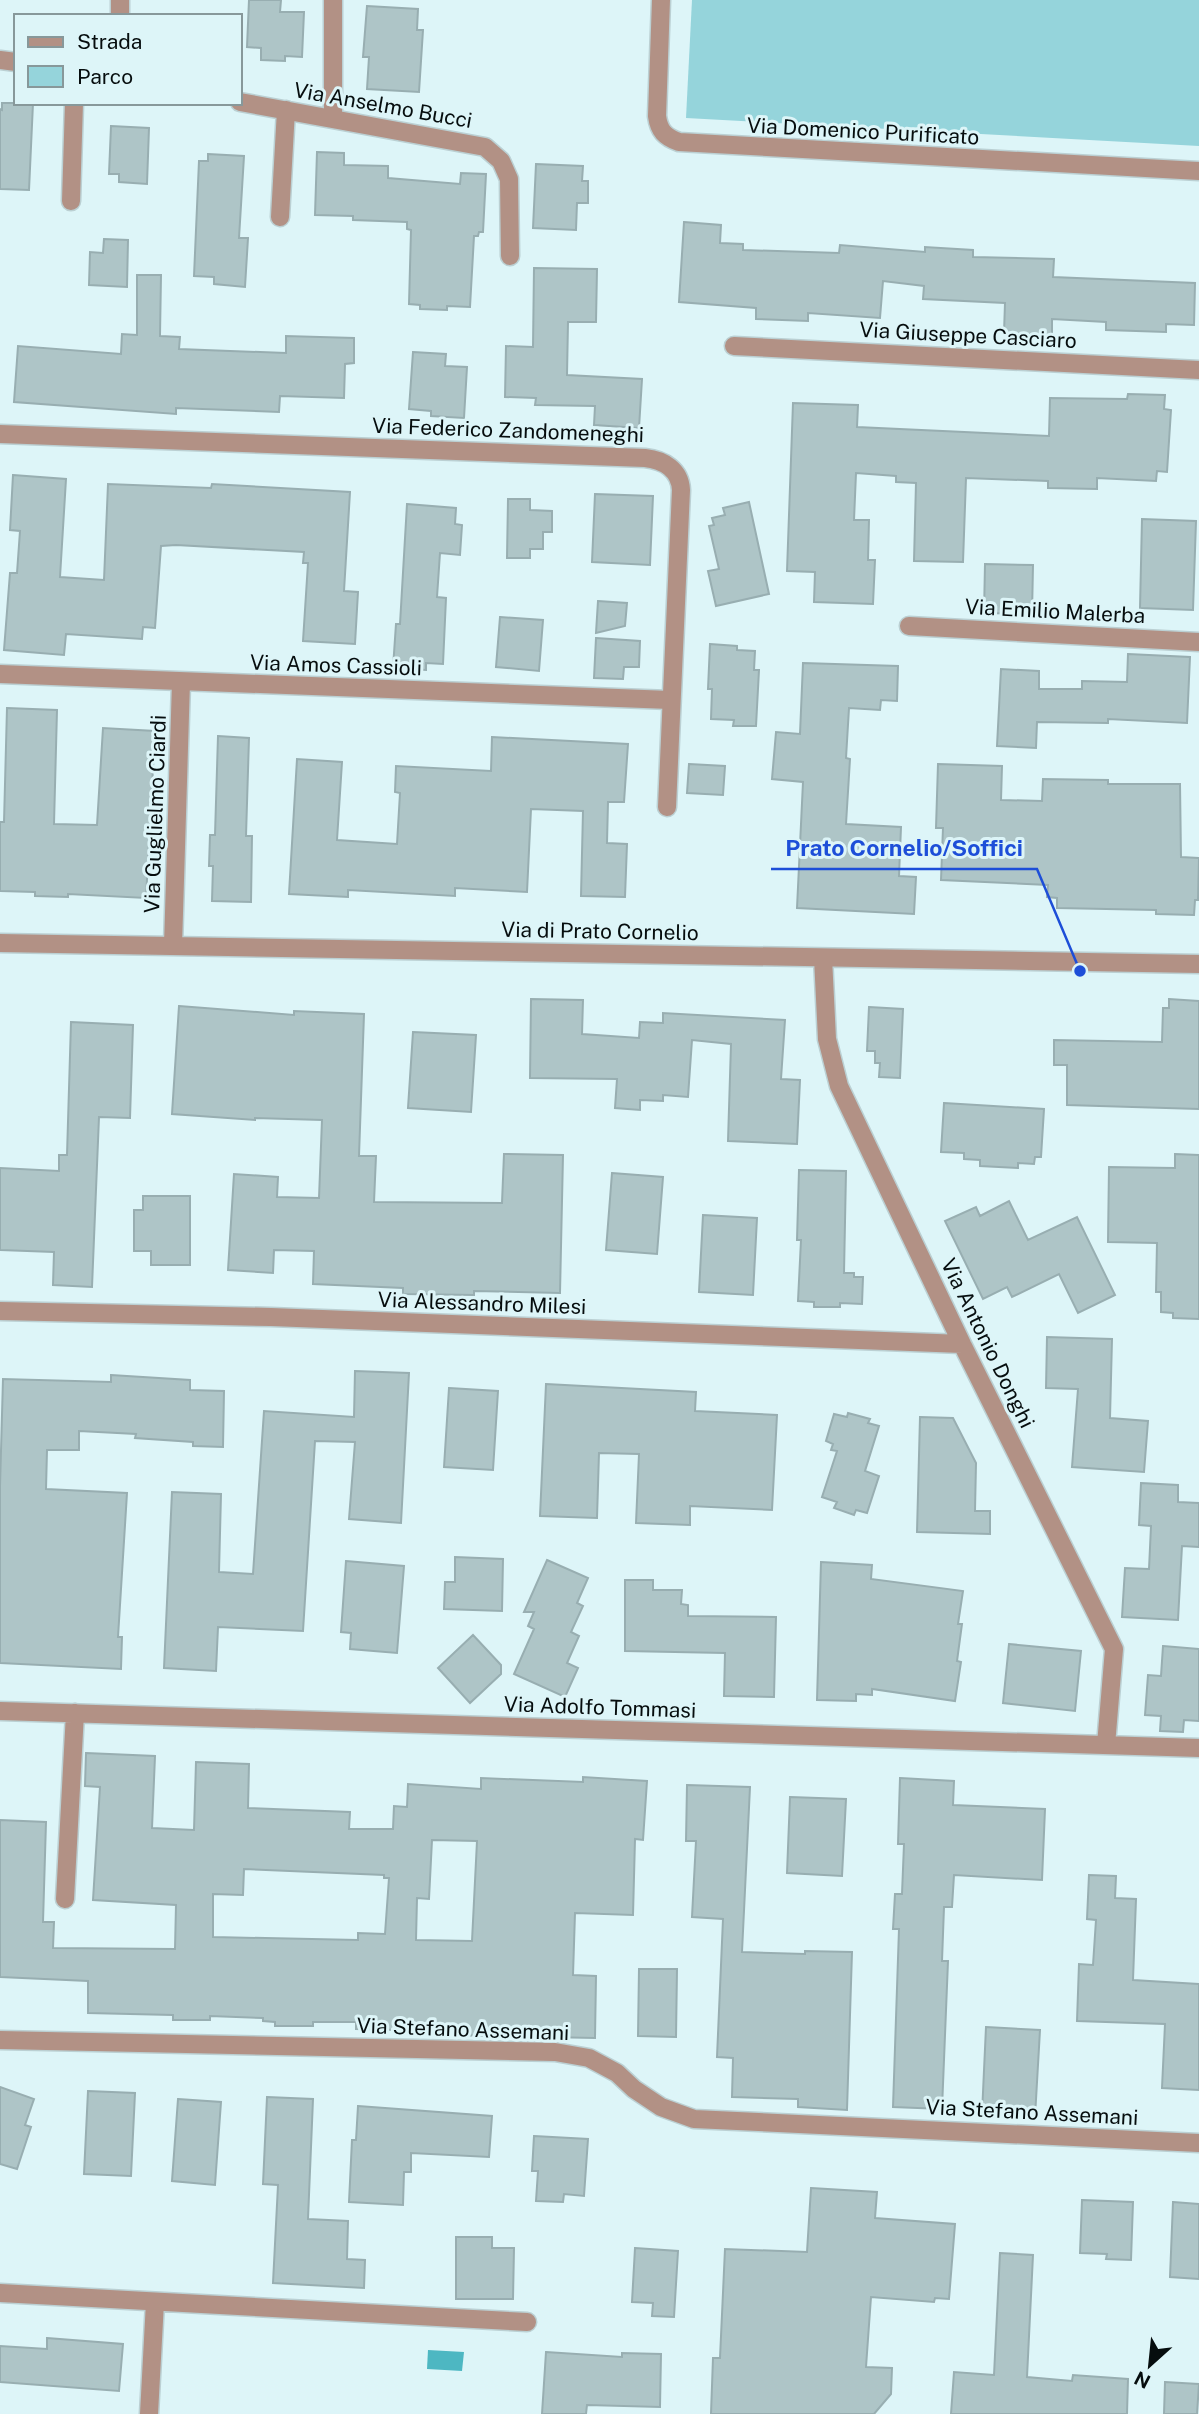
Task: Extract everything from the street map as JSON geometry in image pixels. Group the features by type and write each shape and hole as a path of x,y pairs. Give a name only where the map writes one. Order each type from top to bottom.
{"street":[{"path":"333,0 334,119"},
{"name":"Via Domenico Purificato","path":"661,0 657,116 659,128 663,133 679,142 1199,171"},
{"name":"Via Anselmo Bucci","path":"242,102 475,144 494,153 509,179 510,256"},
{"path":"71,201 74,105"},
{"path":"280,217 286,110"},
{"name":"Via Giuseppe Casciaro","path":"734,346 1199,370"},
{"name":"Via Federico Zandomeneghi","path":"0,434 654,459 672,469 681,484 667,807"},
{"name":"Via Emilio Malerba","path":"908,626 1199,642"},
{"name":"Via Amos Cassioli","path":"0,674 670,701"},
{"name":"Via Guglielmo Ciardi","path":"173,946 181,682"},
{"name":"Via di Prato Cornelio","path":"0,943 1199,964"},
{"name":"Via Antonio Donghi","path":"823,958 827,1039 835,1074 962,1344 1114,1649 1106,1745"},
{"name":"Via Alessandro Milesi","path":"0,1311 271,1317 962,1344"},
{"name":"Via Adolfo Tommasi","path":"0,1711 1199,1748"},
{"path":"65,1899 75,1713"},
{"name":"Via Stefano Assemani","path":"0,2040 555,2052 589,2058 617,2073 634,2089 661,2107 694,2119 1199,2143"},
{"path":"0,2293 527,2322"},
{"path":"149,2414 155,2302"}],"green space":[{"path":"692,0 1199,0 1199,146 686,118"}],"shaded area":[{"path":"428,2350 464,2352 462,2371 427,2369"}],"building":[{"path":"249,0 281,0 280,12 304,12 302,57 285,56 285,61 261,60 261,48 247,47"},
{"path":"367,6 418,9 417,30 423,30 419,92 367,89 369,57 363,57"},
{"path":"2,103 33,105 29,190 0,189 0,109 2,110"},
{"path":"111,126 149,128 147,184 119,182 119,174 109,174"},
{"path":"317,152 344,153 344,165 388,166 388,178 460,184 461,173 486,174 483,232 474,236 470,307 420,309 420,305 409,304 411,230 407,229 407,222 353,220 353,216 315,215"},
{"path":"208,154 244,156 239,238 248,238 245,287 214,284 214,277 194,276 199,161 208,161"},
{"path":"536,164 583,166 582,181 588,181 588,203 577,203 576,230 533,228"},
{"path":"684,222 721,225 720,243 743,244 743,250 839,253 840,245 925,252 925,247 973,250 973,257 1054,259 1053,277 1195,283 1194,325 1166,324 1166,332 1106,330 1106,322 1052,319 1052,335 1004,333 1005,303 923,299 924,286 883,281 880,318 808,313 808,321 756,319 756,308 679,302"},
{"path":"104,239 128,240 127,287 89,285 90,252 103,253"},
{"path":"534,268 597,269 596,322 568,322 567,375 642,379 639,428 594,425 595,406 535,405 536,398 505,397 506,346 533,347"},
{"path":"137,275 161,275 160,336 180,337 179,349 286,353 286,336 354,338 354,363 345,364 344,398 280,396 279,412 176,408 176,414 14,402 18,346 121,354 122,334 137,335"},
{"path":"413,352 446,354 445,366 467,367 464,418 431,416 431,411 409,409"},
{"path":"1128,394 1165,395 1164,409 1171,410 1167,472 1157,471 1156,481 1097,478 1097,489 1048,488 1048,481 966,478 963,562 914,561 916,483 896,482 896,476 856,473 854,520 869,520 868,560 875,560 873,604 814,602 815,572 787,571 793,403 858,405 857,427 1049,436 1050,398 1127,399"},
{"path":"13,475 66,479 60,577 104,580 108,484 211,488 212,484 350,492 344,591 358,592 355,644 303,641 308,563 303,563 304,552 176,545 161,546 155,628 143,627 142,639 66,634 64,655 4,650 10,573 17,573 20,531 10,530"},
{"path":"595,494 653,496 650,565 592,562"},
{"path":"508,499 530,499 530,510 552,511 552,532 543,532 543,549 530,549 530,558 507,558"},
{"path":"749,502 769,594 716,606 708,571 719,569 709,526 714,525 712,518 725,515 723,508"},
{"path":"407,504 456,508 455,524 462,525 460,555 440,553 437,597 446,598 443,664 426,663 426,670 393,668 396,624 400,624"},
{"path":"1142,519 1196,521 1193,610 1140,608"},
{"path":"985,564 1033,565 1032,614 984,613"},
{"path":"598,601 627,603 625,626 596,633"},
{"path":"500,617 543,620 539,671 496,667"},
{"path":"596,638 640,641 639,667 624,667 623,679 594,678"},
{"path":"710,644 737,646 737,650 755,651 754,670 759,670 756,726 733,726 734,720 711,719 712,689 708,689"},
{"path":"1128,654 1190,657 1187,723 1108,719 1108,723 1037,722 1036,748 997,746 1001,669 1039,671 1039,689 1082,689 1082,681 1127,682"},
{"path":"803,663 898,666 897,701 881,700 880,710 849,708 846,758 850,759 846,824 901,827 899,876 916,877 914,914 797,908 803,782 772,779 776,732 800,734"},
{"path":"7,708 57,710 54,824 97,825 103,728 155,731 146,898 68,894 68,897 35,896 35,892 0,891 0,822 4,822"},
{"path":"218,736 249,738 246,836 252,836 251,902 212,901 210,835 215,835"},
{"path":"492,737 628,744 624,802 608,802 607,843 627,844 625,897 581,896 583,811 531,809 527,892 455,888 455,896 348,890 348,897 289,894 297,759 342,762 337,840 397,844 400,793 395,792 396,766 491,771"},
{"path":"689,764 725,766 723,795 687,793"},
{"path":"938,764 1002,766 1001,800 1042,801 1043,779 1108,780 1108,784 1180,784 1181,857 1199,858 1198,900 1195,900 1194,915 1156,914 1156,910 1057,908 1057,898 1047,897 1048,885 941,880 943,828 936,828"},
{"path":"531,999 583,1000 582,1034 639,1038 640,1022 663,1023 663,1013 785,1020 781,1079 800,1080 797,1144 728,1141 731,1044 692,1040 688,1097 663,1095 663,1101 640,1100 640,1110 615,1108 617,1079 530,1078"},
{"path":"1169,999 1199,1001 1199,1109 1067,1105 1067,1065 1054,1065 1054,1040 1162,1042 1163,1008 1169,1008"},
{"path":"179,1006 294,1015 294,1011 364,1014 359,1156 376,1156 374,1202 502,1203 504,1154 563,1155 560,1293 474,1291 474,1295 403,1294 403,1288 313,1284 314,1251 274,1250 273,1273 228,1270 234,1174 278,1177 277,1197 319,1198 322,1120 255,1120 172,1114"},
{"path":"869,1007 903,1009 900,1078 879,1077 880,1063 875,1063 875,1051 867,1051"},
{"path":"71,1022 133,1025 130,1118 99,1117 92,1287 53,1285 54,1252 0,1250 0,1168 59,1171 59,1155 67,1155"},
{"path":"413,1032 476,1035 471,1112 408,1108"},
{"path":"944,1103 1044,1109 1041,1157 1035,1157 1034,1164 1018,1163 1018,1168 980,1166 980,1160 964,1159 964,1153 941,1152"},
{"path":"1175,1154 1199,1155 1199,1319 1173,1318 1173,1313 1161,1312 1161,1292 1156,1292 1157,1243 1108,1242 1109,1167 1175,1168"},
{"path":"799,1170 846,1171 844,1273 863,1277 862,1304 840,1303 840,1307 814,1307 814,1302 798,1301 801,1240 797,1240"},
{"path":"612,1173 663,1177 657,1254 606,1250"},
{"path":"143,1196 190,1196 190,1265 151,1265 151,1251 134,1251 134,1210 143,1210"},
{"path":"1009,1201 1028,1240 1077,1217 1115,1295 1078,1313 1059,1274 1012,1297 1007,1287 983,1299 945,1221 976,1207 980,1216"},
{"path":"703,1215 757,1218 753,1295 699,1292"},
{"path":"1047,1337 1112,1339 1110,1418 1148,1421 1144,1472 1072,1467 1078,1389 1046,1388"},
{"path":"355,1371 409,1373 401,1523 349,1519 355,1442 315,1441 303,1631 218,1627 216,1671 164,1668 172,1492 221,1494 219,1572 253,1574 264,1411 354,1417"},
{"path":"111,1375 190,1380 190,1390 224,1391 223,1447 135,1438 136,1434 79,1431 79,1450 47,1450 46,1489 127,1493 118,1637 122,1637 121,1669 0,1663 3,1379 111,1382"},
{"path":"546,1384 696,1392 695,1411 777,1415 772,1510 690,1506 690,1525 636,1523 639,1454 599,1453 597,1518 540,1516"},
{"path":"449,1388 498,1391 493,1470 444,1467"},
{"path":"848,1413 870,1419 868,1423 879,1426 865,1471 879,1476 867,1513 856,1510 854,1515 834,1508 837,1502 822,1497 837,1451 831,1450 833,1444 826,1441 834,1414 847,1417"},
{"path":"920,1417 953,1418 976,1463 975,1511 990,1511 990,1534 917,1532"},
{"path":"1141,1483 1178,1485 1178,1502 1199,1503 1199,1547 1182,1546 1178,1620 1122,1617 1125,1568 1149,1569 1151,1526 1139,1525"},
{"path":"455,1557 503,1559 502,1611 444,1609 445,1582 455,1582"},
{"path":"547,1560 588,1578 577,1603 583,1606 571,1632 579,1636 567,1663 578,1668 565,1697 514,1674 534,1629 528,1626 534,1612 524,1612"},
{"path":"346,1561 404,1566 397,1653 350,1649 351,1633 341,1632"},
{"path":"821,1562 872,1565 871,1579 963,1591 958,1624 962,1624 957,1661 961,1662 955,1701 872,1689 872,1695 856,1694 856,1701 817,1700"},
{"path":"625,1580 653,1580 653,1590 682,1590 681,1604 688,1605 688,1616 776,1617 774,1697 724,1696 725,1653 625,1651"},
{"path":"473,1635 501,1665 501,1674 470,1703 438,1668"},
{"path":"1009,1644 1081,1651 1075,1711 1003,1703"},
{"path":"1163,1646 1199,1649 1199,1721 1184,1720 1183,1732 1160,1731 1161,1716 1145,1715 1148,1675 1161,1676"},
{"path":"86,1753 155,1756 152,1828 194,1830 196,1762 249,1764 248,1808 350,1812 349,1829 393,1829 394,1806 407,1807 408,1784 481,1789 481,1778 583,1782 583,1777 647,1781 643,1840 635,1839 633,1915 575,1913 573,1975 596,1976 595,2038 443,2035 443,2031 356,2029 356,2022 313,2022 313,2026 275,2026 275,2022 263,2021 263,2018 210,2016 210,2020 173,2020 173,2015 88,2013 88,1981 0,1977 0,1820 46,1822 43,1922 54,1922 53,1948 175,1949 176,1905 93,1900 100,1787 85,1786","holes":["432,1840 477,1841 472,1941 416,1940 417,1898 429,1899","244,1869 384,1875 384,1878 389,1878 385,1934 358,1933 358,1940 213,1937 213,1894 243,1895"]},
{"path":"900,1778 954,1781 953,1805 1045,1809 1042,1880 954,1875 952,1907 944,1907 942,1961 948,1961 942,2109 893,2107 899,1929 893,1929 895,1894 902,1894 904,1844 898,1844"},
{"path":"687,1785 750,1787 742,1952 852,1952 847,2110 798,2107 798,2099 732,2097 733,2058 717,2057 723,1919 692,1917 696,1841 686,1841"},
{"path":"790,1797 846,1799 842,1876 787,1873"},
{"path":"1089,1875 1116,1876 1115,1898 1136,1899 1133,1980 1199,1984 1199,2090 1162,2088 1165,2024 1077,2021 1079,1964 1093,1965 1096,1920 1087,1919"},
{"path":"639,1969 677,1969 676,2037 638,2036"},
{"path":"986,2027 1040,2030 1035,2117 982,2114"},
{"path":"0,2087 34,2099 25,2125 31,2127 17,2169 0,2164"},
{"path":"88,2091 135,2093 131,2176 84,2174"},
{"path":"267,2097 313,2099 308,2219 348,2221 347,2259 365,2260 364,2288 273,2283 278,2185 263,2184"},
{"path":"178,2099 221,2102 215,2185 172,2181"},
{"path":"358,2106 492,2116 489,2157 411,2153 411,2172 404,2172 403,2205 349,2202 352,2140 356,2140"},
{"path":"534,2136 588,2139 584,2196 564,2194 563,2202 536,2201 538,2171 532,2171"},
{"path":"811,2188 877,2192 875,2218 955,2224 949,2299 935,2298 934,2302 871,2297 866,2367 892,2368 891,2394 874,2414 711,2414 713,2358 720,2358 725,2249 807,2252"},
{"path":"1082,2200 1133,2202 1131,2260 1106,2259 1107,2254 1080,2253"},
{"path":"1173,2202 1199,2204 1199,2279 1170,2277"},
{"path":"456,2237 492,2237 492,2248 514,2248 513,2299 456,2299"},
{"path":"635,2248 678,2251 674,2317 652,2316 653,2303 632,2302"},
{"path":"1000,2253 1033,2255 1027,2377 1072,2381 1073,2375 1128,2379 1127,2414 951,2414 954,2372 994,2375"},
{"path":"47,2338 123,2344 119,2391 0,2382 0,2346 47,2349"},
{"path":"546,2352 622,2357 622,2353 661,2354 660,2407 587,2405 586,2414 542,2414"},
{"path":"1165,2382 1199,2384 1197,2414 1164,2414"}],"place":[{"name":"Prato Cornelio/Soffici","path":"1080,971"}]}
